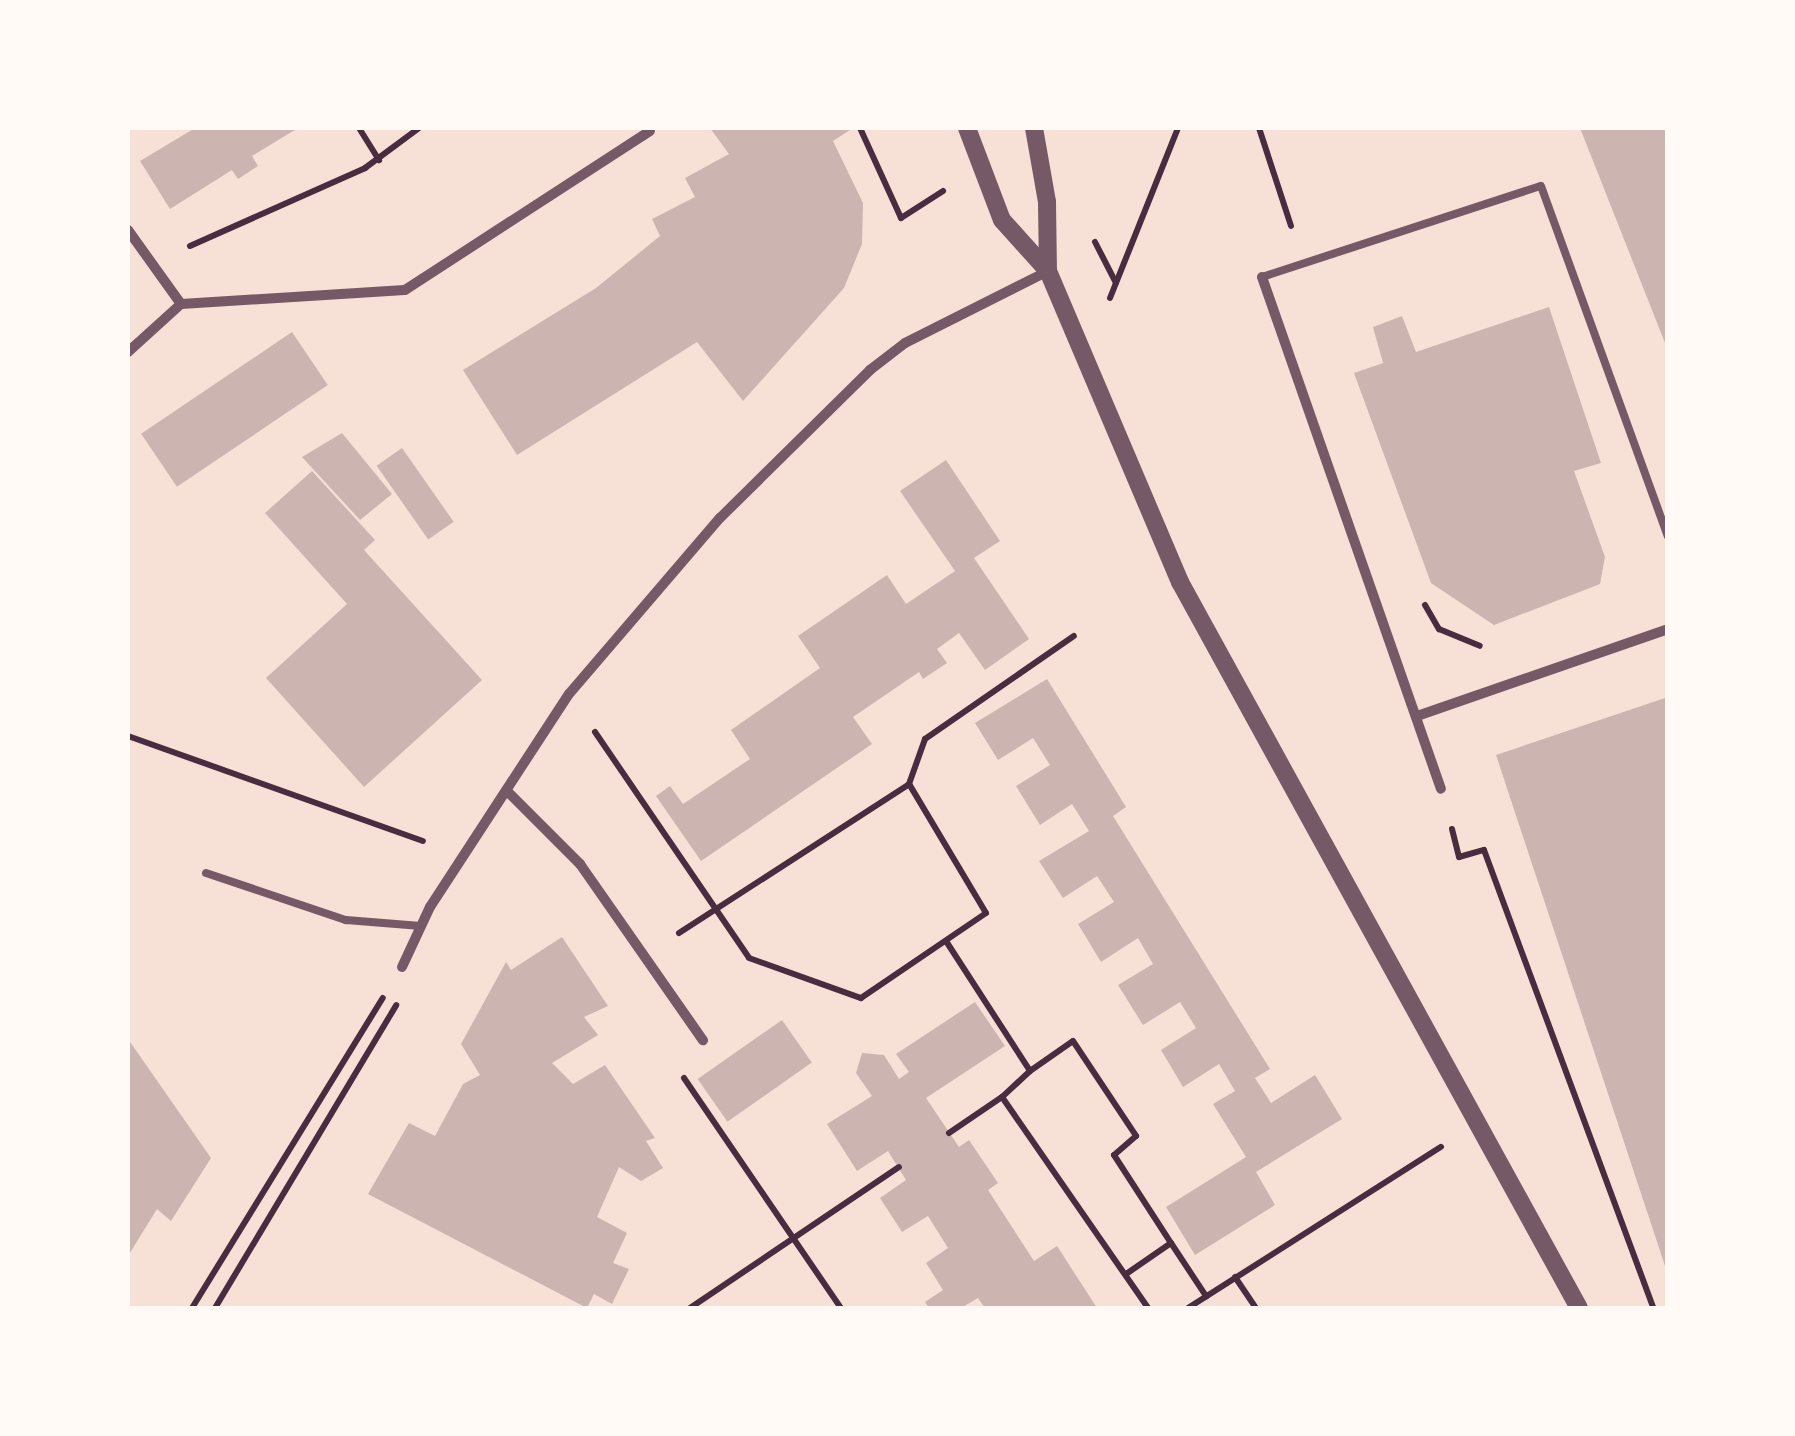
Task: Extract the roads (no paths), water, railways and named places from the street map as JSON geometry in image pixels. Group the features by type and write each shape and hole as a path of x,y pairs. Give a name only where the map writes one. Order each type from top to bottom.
{"street":[{"path":"968,128 1002,220 1048,271 1180,582 1579,1308"},
{"path":"1034,128 1047,202 1048,271"},
{"path":"128,352 181,304 405,290 650,131"},
{"path":"128,230 181,304"},
{"path":"402,967 430,907 569,694 720,518 870,370 906,343 1048,271"},
{"path":"1262,276 1420,715 1441,789"},
{"path":"1420,715 1668,629"},
{"path":"508,792 580,864 703,1040"}],"lane":[{"path":"1262,276 1304,266 1542,186 1668,537"},
{"path":"206,873 346,920 421,926"}]}
